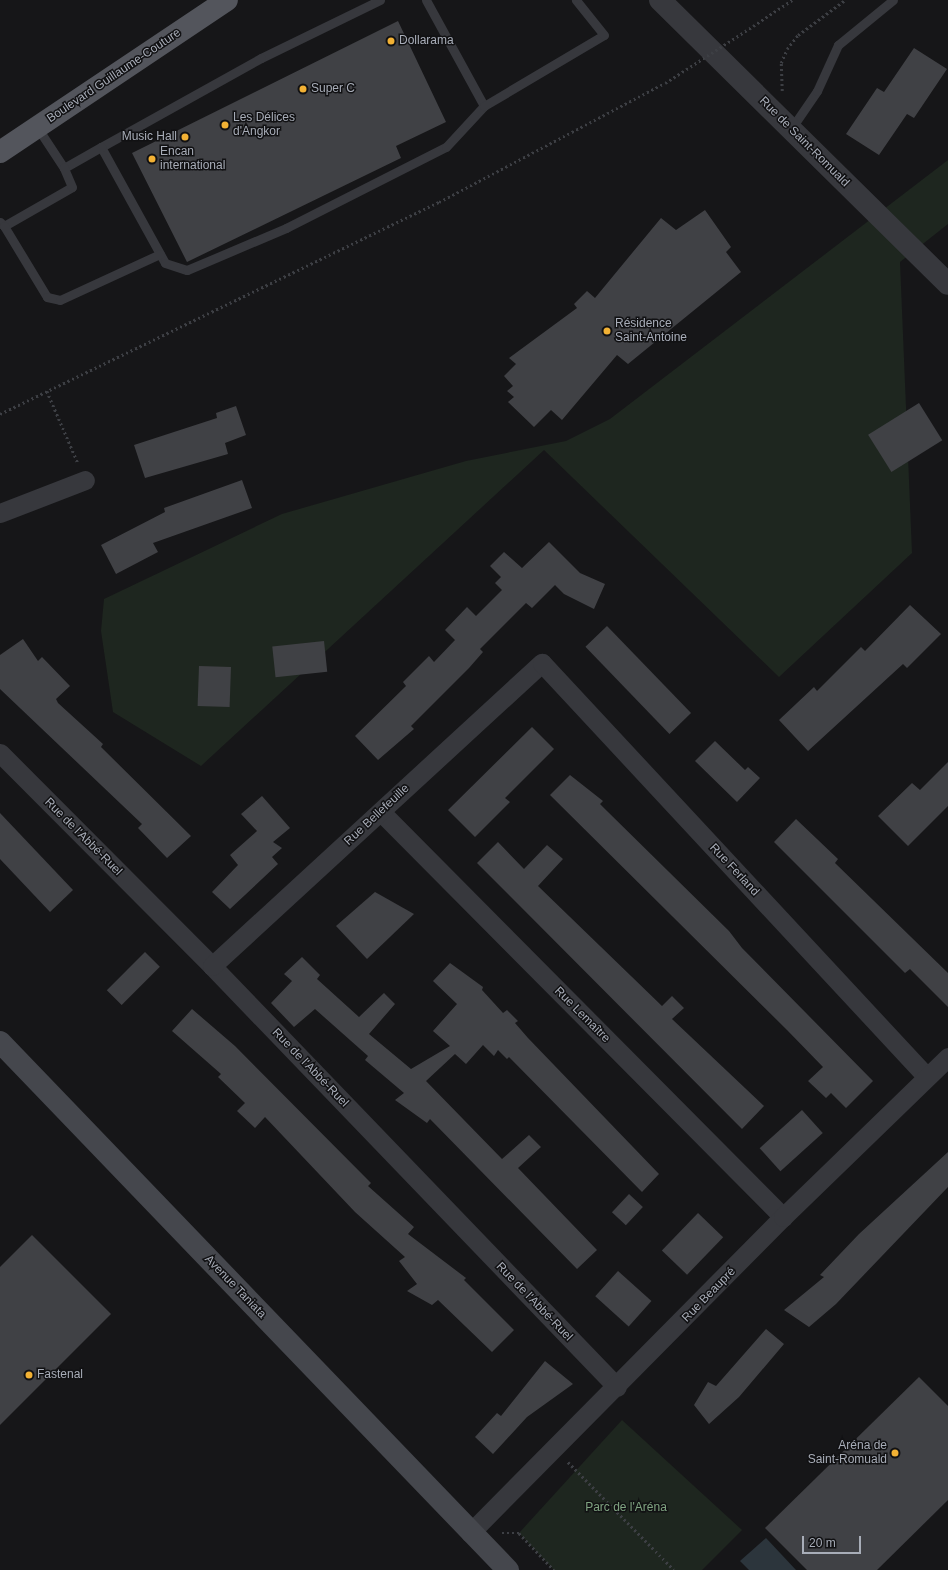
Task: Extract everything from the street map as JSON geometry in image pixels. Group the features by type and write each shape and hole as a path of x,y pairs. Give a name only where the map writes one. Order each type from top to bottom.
{"main road":[{"name":"Boulevard Guillaume-Couture","path":"0,152 227,0"},
{"name":"Avenue Taniata","path":"0,1042 470,1533 508,1570"}],"street":[{"name":"Rue de Saint-Romuald","path":"660,0 948,284"},
{"path":"0,513 85,480"},
{"name":"Rue Bellefeuille","path":"212,966 542,663"},
{"name":"Rue Ferland","path":"542,663 927,1077"},
{"name":"Rue de l'Abbé-Ruel","path":"0,752 212,966 616,1388"},
{"name":"Rue Lemaître","path":"381,812 783,1217"},
{"name":"Rue Beaupré","path":"470,1533 616,1388 783,1217 948,1057"}],"lane":[{"path":"64,168 261,58 380,0"},
{"path":"426,0 484,106"},
{"path":"100,147 165,263 186,270 286,228 446,147 484,106 604,35 576,0"},
{"path":"787,125 817,91 838,45 893,0"},
{"path":"37,127 64,168 72,186 2,224 47,297 60,300 160,254"}],"path":[{"path":"0,414 439,202 665,83 792,0"},
{"path":"787,125 781,63 787,49 798,35 845,0"},
{"path":"47,391 85,480"},
{"path":"555,1448 674,1570"},
{"path":"470,1533 519,1533 554,1570"}],"green space":[{"path":"948,160 948,224 900,262 912,553 779,677 544,450 201,766 113,712 101,631 104,599 282,514 466,461 566,441 610,419"},
{"name":"Parc de l'Aréna","path":"622,1420 742,1530 702,1570 554,1570 519,1533"}],"shaded area":[{"path":"766,1538 796,1570 749,1570 740,1561"}],"building":[{"path":"398,21 446,122 396,146 401,158 187,262 132,153"},
{"path":"914,48 947,69 914,118 907,114 879,155 846,134 877,88 884,92"},
{"name":"Résidence Saint-Antoine","path":"705,210 731,247 726,252 741,272 628,364 617,355 562,420 551,410 534,427 508,402 514,397 507,391 513,386 504,376 516,364 509,358 577,308 574,304 587,291 595,298 661,218 676,230"},
{"path":"919,403 942,440 891,472 868,435"},
{"path":"236,406 246,435 225,443 228,454 145,478 134,445 217,418 216,413"},
{"path":"242,480 252,508 153,543 158,552 116,574 101,545 165,512 164,508"},
{"path":"549,542 580,573 605,584 594,609 564,594 555,585 532,608 526,603 480,649 483,652 469,668 411,726 414,729 378,760 355,736 406,686 403,682 429,656 434,662 455,640 445,630 467,607 476,616 502,590 495,583 501,577 490,566 504,552 522,568"},
{"path":"910,605 941,634 907,668 903,664 808,751 779,720 814,687 817,691 861,647 865,651"},
{"path":"607,626 691,713 669,734 585,647"},
{"path":"23,639 38,661 42,657 70,686 56,699 58,703 103,744 101,747 191,836 167,858 138,828 142,824 0,689 0,655"},
{"path":"324,641 327,672 276,677 272,646"},
{"path":"199,666 231,667 230,707 198,706"},
{"path":"532,727 554,749 505,798 510,802 475,837 448,810"},
{"path":"715,741 745,770 748,767 760,778 737,802 695,761"},
{"path":"948,762 948,806 908,846 878,816 912,783 920,790"},
{"path":"570,775 603,801 600,804 729,931 742,948 873,1081 846,1108 831,1093 826,1098 808,1081 823,1067 550,795"},
{"path":"262,796 290,828 273,842 282,848 272,857 278,864 230,909 212,892 238,865 230,855 257,831 241,814"},
{"path":"0,813 73,890 50,912 0,859"},
{"path":"796,819 838,859 835,863 948,973 948,1007 910,969 905,973 774,842"},
{"path":"498,842 524,869 547,845 563,859 538,886 662,1006 672,996 684,1008 672,1019 764,1106 742,1129 477,863"},
{"path":"375,892 414,914 367,959 336,926"},
{"path":"145,952 160,967 122,1005 107,990"},
{"path":"302,957 320,975 317,979 359,1017 384,993 395,1004 369,1034 411,1069 450,1046 433,1031 457,1004 433,981 450,963 483,987 482,990 503,1013 507,1010 518,1021 515,1023 528,1038 659,1174 642,1192 509,1057 507,1059 498,1050 494,1056 483,1045 466,1064 455,1054 426,1081 502,1159 529,1135 541,1147 518,1168 597,1250 577,1269 430,1119 427,1123 395,1100 404,1093 365,1060 368,1056 315,1009 294,1027 271,1003 292,981 284,974"},
{"path":"192,1009 235,1046 371,1183 368,1186 414,1227 408,1234 466,1278 464,1280 514,1330 492,1352 438,1300 432,1305 407,1291 417,1284 399,1261 405,1257 355,1212 265,1117 255,1128 237,1111 245,1103 218,1077 221,1074 172,1031"},
{"path":"802,1110 823,1133 780,1171 760,1148"},
{"path":"948,1152 948,1187 836,1304 809,1327 784,1310 824,1277 820,1275 859,1234"},
{"path":"629,1194 643,1207 626,1225 612,1212"},
{"path":"698,1213 723,1237 687,1275 662,1250"},
{"path":"32,1235 111,1314 0,1425 0,1267"},
{"path":"618,1271 651,1301 629,1326 595,1296"},
{"path":"766,1329 784,1344 739,1397 709,1424 694,1405 708,1382 716,1386"},
{"path":"545,1361 573,1384 527,1417 493,1454 475,1437 497,1413 501,1416"},
{"name":"Aréna de Saint-Romuald","path":"919,1377 948,1406 948,1500 877,1570 807,1570 765,1528"}],"place":[{"name":"Dollarama","path":"391,41"},
{"name":"Super C","path":"303,89"},
{"name":"Les Délices d'Angkor","path":"225,125"},
{"name":"Music Hall","path":"185,137"},
{"name":"Encan international","path":"152,159"},
{"name":"Résidence Saint-Antoine","path":"607,331"},
{"name":"Fastenal","path":"29,1375"},
{"name":"Aréna de Saint-Romuald","path":"895,1453"}]}
